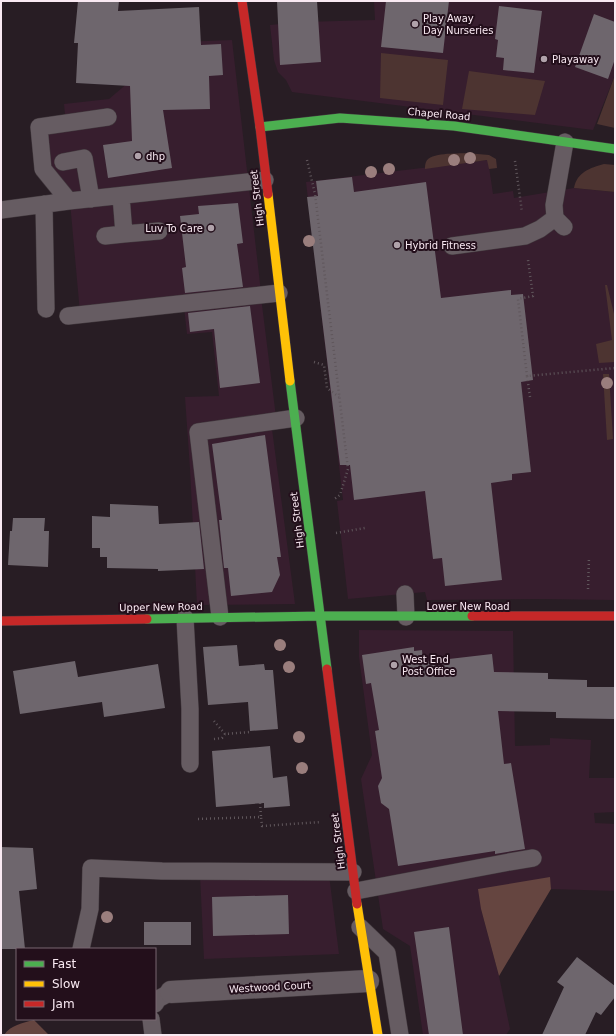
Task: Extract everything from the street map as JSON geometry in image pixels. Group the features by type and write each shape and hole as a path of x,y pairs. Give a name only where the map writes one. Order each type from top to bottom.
{"main road":[{"name":"High Street","path":"242,1 260,127 279,293 360,927 378,1035"},
{"name":"Chapel Road","path":"260,127 340,118 454,126 615,149"},
{"name":"Lower New Road","path":"321,616 615,616"},
{"name":"Upper New Road","path":"1,621 321,616"}],"street":[{"name":"Westwood Court","path":"163,998 368,981"}],"lane":[{"path":"69,201 43,169 39,126 108,117"},
{"path":"452,246 525,236 560,222 554,205 564,142"},
{"path":"63,162 84,158 91,198"},
{"path":"1,210 91,198 265,180"},
{"path":"121,196 124,234"},
{"path":"44,204 46,309"},
{"path":"106,236 159,231"},
{"path":"68,316 279,293"},
{"path":"220,617 198,432 296,418"},
{"path":"405,594 406,616"},
{"path":"185,618 190,709 190,764"},
{"path":"356,891 533,858"},
{"path":"81,948 90,910 91,868 162,871 353,872"},
{"path":"360,927 387,953 400,1035"},
{"path":"152,1020 154,1035"}],"path":[{"path":"307,160 315,194 348,469 340,495 329,502"},
{"path":"314,362 324,365 327,388 339,397"},
{"path":"530,397 527,376 615,368"},
{"path":"341,532 365,528"},
{"path":"588,616 589,557"},
{"path":"260,803 262,826 347,820"},
{"path":"198,819 261,817"}],"shaded area":[{"path":"374,1 615,1 615,75 593,130 292,92 286,80 278,72 274,60 270,25 302,22 375,20"},
{"path":"232,40 261,292 80,313 70,202 45,170 42,128 66,125 64,104 109,99 129,82 157,43"},
{"path":"381,53 448,60 443,105 380,98"},
{"path":"469,71 545,81 535,115 462,109"},
{"path":"615,75 615,128 597,124"},
{"path":"466,153 489,155 496,159 497,168 489,169 487,160 425,169 428,159 438,155"},
{"path":"488,160 493,194 513,191 514,198 574,188 615,192 615,600 427,600 425,592 348,599 337,501 343,500 306,182"},
{"path":"604,164 615,165 615,192 574,188 581,174 589,169"},
{"path":"605,285 607,285 615,318 615,362 599,363 596,344 612,340"},
{"path":"261,297 276,417 272,429 295,604 197,605 185,397 219,396 212,332 187,334 184,307"},
{"path":"603,374 609,374 613,439 607,440"},
{"path":"359,630 513,631 515,746 550,745 550,738 591,740 589,778 615,778 615,812 594,813 595,823 615,824 615,891 551,889 549,878 481,909 499,976 510,1029 506,1035 423,1035 410,946 383,929 361,779 372,755 359,657"},
{"path":"200,875 329,875 339,954 204,959"},
{"path":"550,877 551,889 499,976 481,909 478,889"},
{"path":"34,1020 49,1035 4,1035 10,1029 21,1023"}],"building":[{"path":"78,1 119,1 118,11 199,7 201,45 221,44 223,75 209,76 210,109 163,110 172,168 108,178 103,145 132,141 130,86 76,83 78,43 74,43"},
{"path":"277,1 317,1 321,62 280,65"},
{"name":"Play Away Day Nurseries","path":"386,1 449,1 443,53 381,47"},
{"name":"Play Away Day Nurseries","path":"499,6 542,11 534,73 503,70 504,58 496,57 498,40 495,39"},
{"path":"594,14 615,22 615,59 608,79 575,67"},
{"path":"352,177 354,192 426,182 441,298 511,290 511,295 523,294 533,380 521,382 531,472 512,474 512,480 491,483 502,580 445,586 442,558 433,559 425,491 354,500 350,465 340,465 307,197 318,196 316,181"},
{"path":"238,203 243,243 237,244 243,287 185,293 182,268 186,267 180,216 199,214 198,206"},
{"path":"250,306 260,383 220,388 214,329 190,332 188,313"},
{"path":"265,435 281,557 277,557 280,575 272,592 231,596 228,568 224,568 219,520 222,520 212,444"},
{"path":"110,504 158,506 159,524 199,522 204,569 158,571 158,569 107,568 107,557 100,557 100,548 92,548 92,516 110,517"},
{"path":"13,518 45,518 44,531 49,531 48,567 8,565 10,531 12,531"},
{"path":"237,645 239,666 264,664 265,670 273,670 278,729 250,731 248,702 208,705 203,647"},
{"path":"414,647 414,651 422,650 423,662 492,654 494,672 548,673 548,679 587,680 587,687 615,687 615,719 556,718 556,712 498,711 504,764 511,763 525,849 495,854 495,851 398,866 389,809 381,803 378,786 382,778 375,731 379,730 371,683 366,684 362,655"},
{"path":"75,661 78,677 158,664 165,708 104,717 102,702 20,714 13,671"},
{"path":"270,746 273,778 287,776 290,806 264,808 264,803 216,807 212,751"},
{"path":"1,847 33,848 37,889 19,891 25,948 1,949"},
{"path":"288,895 289,934 213,936 212,897"},
{"path":"144,922 191,922 191,945 144,945"},
{"path":"449,927 463,1035 429,1035 414,932"},
{"path":"577,957 615,986 615,997 601,1015 596,1012 585,1035 542,1035 564,987 557,982"}],"traffic: fast":[{"path":"260,127 340,118 454,126 615,149"},
{"path":"290,381 327,669"},
{"path":"147,619 321,616 472,616"}],"traffic: slow":[{"path":"268,194 290,381"},
{"path":"357,904 378,1035"}],"traffic: jam":[{"path":"242,1 268,194"},
{"path":"472,616 615,616"},
{"path":"1,621 147,619"},
{"path":"327,669 357,904"}],"place":[{"name":"Play Away Day Nurseries","path":"415,24"},
{"name":"Playaway","path":"544,59"},
{"name":"dhp","path":"138,156"},
{"name":"Luv To Care","path":"211,228"},
{"name":"Hybrid Fitness","path":"397,245"},
{"name":"West End Post Office","path":"394,665"}]}
